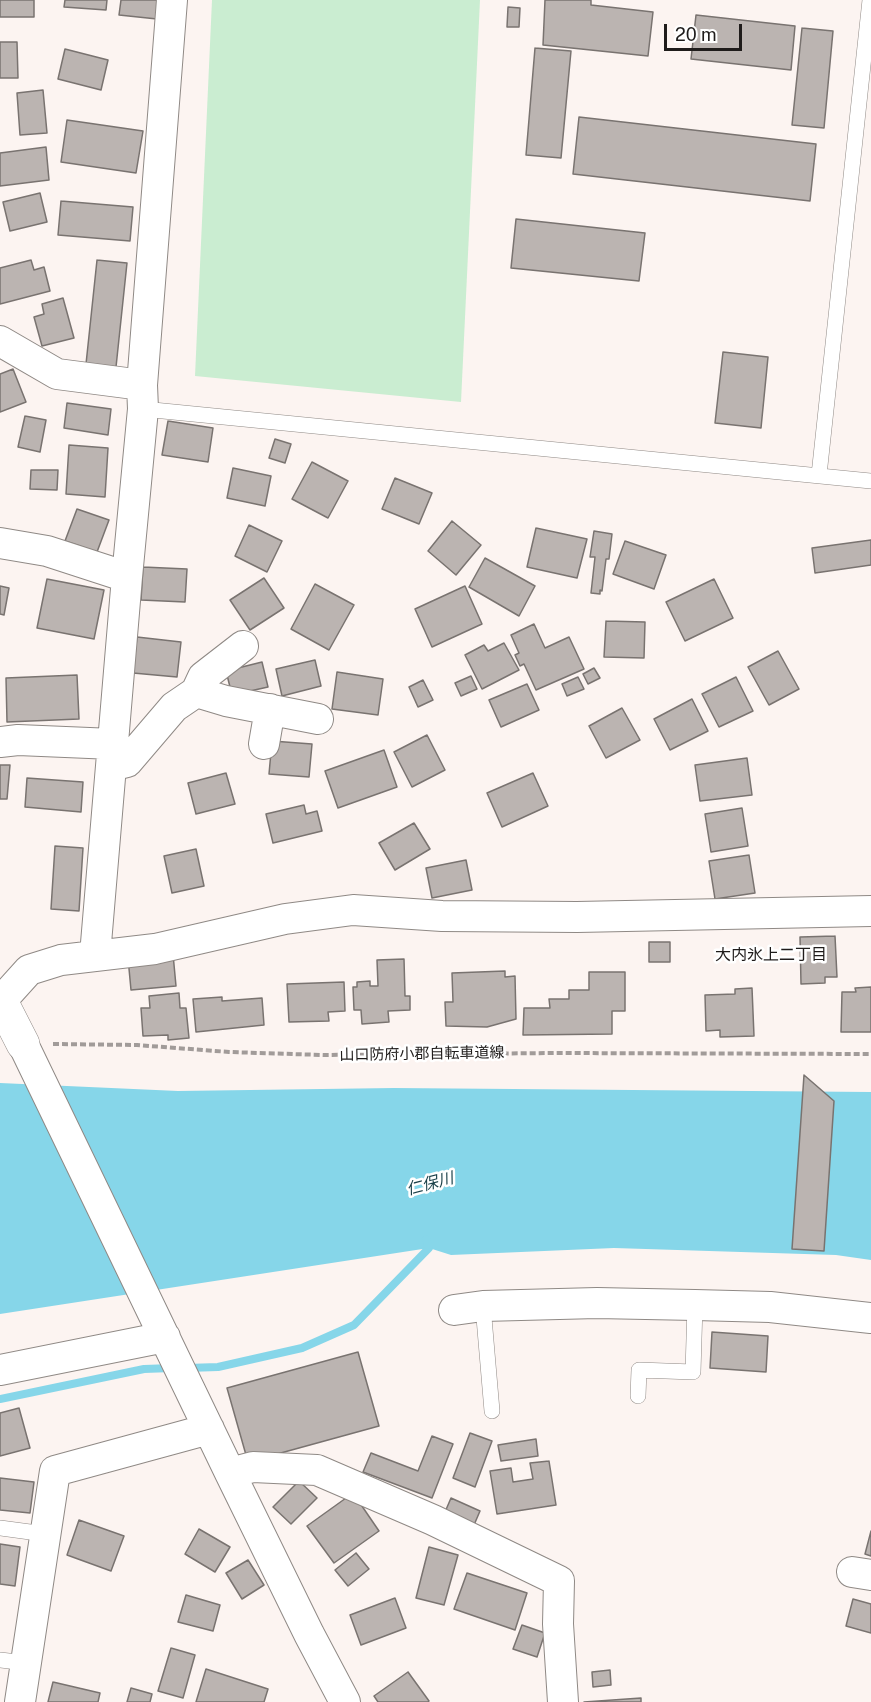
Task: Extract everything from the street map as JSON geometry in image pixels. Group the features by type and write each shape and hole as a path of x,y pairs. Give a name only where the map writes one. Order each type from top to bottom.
{"main road":[{"path":"1,1000 25,1049"}],"street":[{"path":"95,955 142,397 172,0"},
{"path":"4,349 57,374 142,397"},
{"path":"0,543 47,551 127,578"},
{"path":"0,742 18,740 112,755 127,762 174,707 196,692 203,677 243,646"},
{"path":"196,692 226,701 318,719"},
{"path":"264,744 270,710"},
{"path":"1,1000 29,970 61,960 155,949 285,919 353,910 442,916 578,917 871,911"},
{"path":"25,1049 230,1473 345,1702"},
{"path":"454,1310 483,1306 597,1303 770,1306 871,1318"},
{"path":"0,1370 165,1337"},
{"path":"20,1702 13,1661 45,1534 55,1471 209,1429"},
{"path":"230,1473 252,1467 317,1470 433,1520 559,1581 558,1624 563,1702"}],"lane":[{"path":"819,475 870,0"},
{"path":"142,397 871,481"},
{"path":"638,1396 639,1370 693,1372 695,1305"},
{"path":"483,1306 492,1411"},
{"path":"0,1528 45,1534"}],"path":[{"name":"山口防府小郡自転車道線","path":"25,1049 137,1045 229,1052 323,1055 871,1054"}],"green space":[{"path":"212,0 480,0 461,402 195,376"}],"water":[{"name":"仁保川","path":"0,1083 178,1091 394,1088 871,1092 871,1260 836,1255 614,1248 451,1255 429,1248 0,1314"}],"building":[{"path":"0,0 34,0 34,17 0,17"},
{"path":"65,0 107,0 106,10 64,7"},
{"path":"121,0 159,0 157,19 119,15"},
{"path":"545,0 591,0 591,5 653,12 648,56 543,45"},
{"path":"508,7 520,8 519,27 507,27"},
{"path":"696,15 795,26 791,70 691,59"},
{"path":"802,28 833,31 824,128 792,125"},
{"path":"0,42 17,42 18,78 0,78"},
{"path":"535,48 571,51 561,158 526,155"},
{"path":"65,49 108,60 101,90 58,79"},
{"path":"43,90 47,133 20,135 17,93"},
{"path":"579,117 816,144 810,201 573,174"},
{"path":"67,120 143,131 136,173 61,162"},
{"path":"46,147 49,180 0,186 0,153"},
{"path":"40,193 47,222 10,231 3,202"},
{"path":"61,201 133,207 130,241 58,235"},
{"path":"516,219 645,233 639,281 511,268"},
{"path":"31,260 34,270 44,267 50,291 0,304 0,268"},
{"path":"97,260 127,263 116,367 86,364"},
{"path":"63,298 74,338 42,346 34,317 44,314 42,304"},
{"path":"723,352 768,357 761,428 715,423"},
{"path":"13,369 26,402 0,412 0,374"},
{"path":"67,403 111,409 108,435 64,428"},
{"path":"25,416 46,420 40,452 18,447"},
{"path":"168,421 213,428 208,462 162,455"},
{"path":"275,439 291,444 285,463 269,458"},
{"path":"69,445 108,448 105,497 66,494"},
{"path":"312,462 348,481 328,518 292,499"},
{"path":"233,468 271,476 265,506 227,498"},
{"path":"31,470 58,470 57,490 30,489"},
{"path":"395,478 432,493 419,524 382,509"},
{"path":"77,509 109,520 97,552 65,541"},
{"path":"452,521 481,545 456,575 428,551"},
{"path":"249,525 282,541 267,572 235,556"},
{"path":"536,528 587,539 577,578 527,567"},
{"path":"594,531 612,534 609,559 606,559 600,594 591,593 595,557 590,557"},
{"path":"871,540 871,565 815,573 812,548"},
{"path":"625,541 666,555 654,589 613,574"},
{"path":"485,558 535,586 519,616 469,587"},
{"path":"143,567 187,569 185,602 141,600"},
{"path":"264,578 284,608 250,630 230,600"},
{"path":"47,579 104,590 94,639 37,628"},
{"path":"714,579 733,618 685,641 666,602"},
{"path":"315,584 354,605 329,650 291,629"},
{"path":"0,586 9,588 4,615 0,614"},
{"path":"465,586 482,624 432,647 415,609"},
{"path":"606,621 645,622 644,658 604,657"},
{"path":"534,624 545,648 569,637 584,669 536,690 524,664 520,666 515,655 519,653 511,635"},
{"path":"137,637 181,642 177,677 133,673"},
{"path":"504,643 519,670 482,689 465,655 484,645 488,651"},
{"path":"778,651 799,689 769,705 748,667"},
{"path":"315,660 321,686 282,696 276,669"},
{"path":"262,662 268,687 232,695 226,671"},
{"path":"594,668 600,678 588,684 583,674"},
{"path":"337,672 383,679 378,715 332,709"},
{"path":"77,675 79,719 7,722 6,678"},
{"path":"471,676 477,689 461,696 455,683"},
{"path":"578,677 584,689 567,696 562,684"},
{"path":"736,677 753,711 719,727 702,694"},
{"path":"423,680 433,700 418,707 409,687"},
{"path":"527,684 539,710 501,727 489,700"},
{"path":"692,699 708,731 670,750 654,719"},
{"path":"622,708 640,740 606,758 589,726"},
{"path":"427,735 445,770 412,787 394,752"},
{"path":"272,741 312,744 309,777 269,774"},
{"path":"384,750 397,787 338,808 325,771"},
{"path":"747,758 752,795 700,801 695,765"},
{"path":"0,765 10,765 7,799 0,799"},
{"path":"226,773 235,804 196,814 188,783"},
{"path":"533,773 548,806 502,827 487,793"},
{"path":"27,778 83,782 81,812 25,807"},
{"path":"304,805 306,814 317,811 322,831 273,843 266,814"},
{"path":"742,808 748,846 711,852 705,814"},
{"path":"414,823 430,849 395,870 379,843"},
{"path":"55,846 83,848 79,911 51,909"},
{"path":"196,849 204,886 172,893 164,856"},
{"path":"749,855 755,893 715,899 709,861"},
{"path":"466,860 472,890 432,898 426,868"},
{"path":"835,936 837,977 825,977 825,983 801,984 800,937"},
{"path":"649,942 670,942 670,962 649,962"},
{"path":"173,954 176,986 131,990 128,958"},
{"path":"404,959 405,996 410,996 410,1010 388,1011 389,1022 362,1024 361,1010 354,1010 353,987 357,987 357,982 370,981 370,986 378,986 377,960"},
{"path":"505,971 505,977 515,976 516,1019 487,1027 446,1026 445,1002 453,1002 452,973"},
{"path":"589,972 625,972 625,1011 612,1011 612,1034 523,1035 524,1008 550,1008 549,999 569,999 569,990 589,990"},
{"path":"344,982 345,1011 328,1012 329,1021 289,1022 287,984"},
{"path":"871,987 871,1032 841,1032 842,992 856,992 855,988"},
{"path":"752,988 754,1036 720,1037 720,1030 706,1031 705,995 735,994 735,989"},
{"path":"179,993 180,1008 186,1008 189,1038 168,1040 168,1035 143,1036 141,1008 150,1008 149,996"},
{"path":"222,997 222,1001 262,998 264,1025 196,1032 193,999"},
{"path":"804,1075 834,1101 824,1251 792,1249"},
{"path":"712,1332 768,1336 766,1372 710,1368"},
{"path":"358,1352 379,1426 248,1462 227,1388"},
{"path":"19,1408 30,1448 0,1456 0,1413"},
{"path":"470,1433 492,1441 475,1487 453,1478"},
{"path":"432,1436 453,1444 432,1498 363,1472 371,1453 418,1471"},
{"path":"536,1439 538,1456 501,1461 498,1445"},
{"path":"549,1461 556,1505 497,1514 490,1471 511,1468 513,1482 533,1479 530,1463"},
{"path":"0,1478 34,1482 30,1513 0,1510"},
{"path":"299,1481 317,1498 291,1524 273,1507"},
{"path":"353,1493 379,1531 334,1563 307,1526"},
{"path":"451,1498 480,1511 471,1532 442,1519"},
{"path":"79,1520 124,1536 111,1571 67,1555"},
{"path":"199,1529 230,1547 215,1572 185,1554"},
{"path":"871,1531 871,1556 865,1554"},
{"path":"0,1544 20,1547 15,1586 0,1584"},
{"path":"429,1547 458,1555 444,1605 416,1598"},
{"path":"356,1553 369,1569 348,1586 335,1570"},
{"path":"248,1560 264,1585 242,1599 226,1573"},
{"path":"467,1573 527,1593 515,1630 454,1609"},
{"path":"186,1595 220,1605 213,1631 178,1622"},
{"path":"395,1598 406,1628 361,1645 350,1615"},
{"path":"853,1599 871,1604 871,1633 846,1626"},
{"path":"522,1625 545,1633 537,1657 513,1649"},
{"path":"171,1648 195,1655 183,1698 158,1691"},
{"path":"206,1669 268,1689 264,1702 196,1702"},
{"path":"610,1670 611,1685 593,1687 592,1672"},
{"path":"408,1672 428,1702 378,1702 374,1696"},
{"path":"53,1682 100,1693 98,1702 48,1702"},
{"path":"131,1688 152,1694 150,1702 127,1702"},
{"path":"641,1698 641,1702 584,1702"}],"waterway":[{"path":"187,1368 218,1367 302,1348 354,1325 429,1248 426,1239"},
{"path":"0,1399 144,1369 172,1368"}],"district":[{"name":"大内氷上二丁目","path":"771,955"}]}
